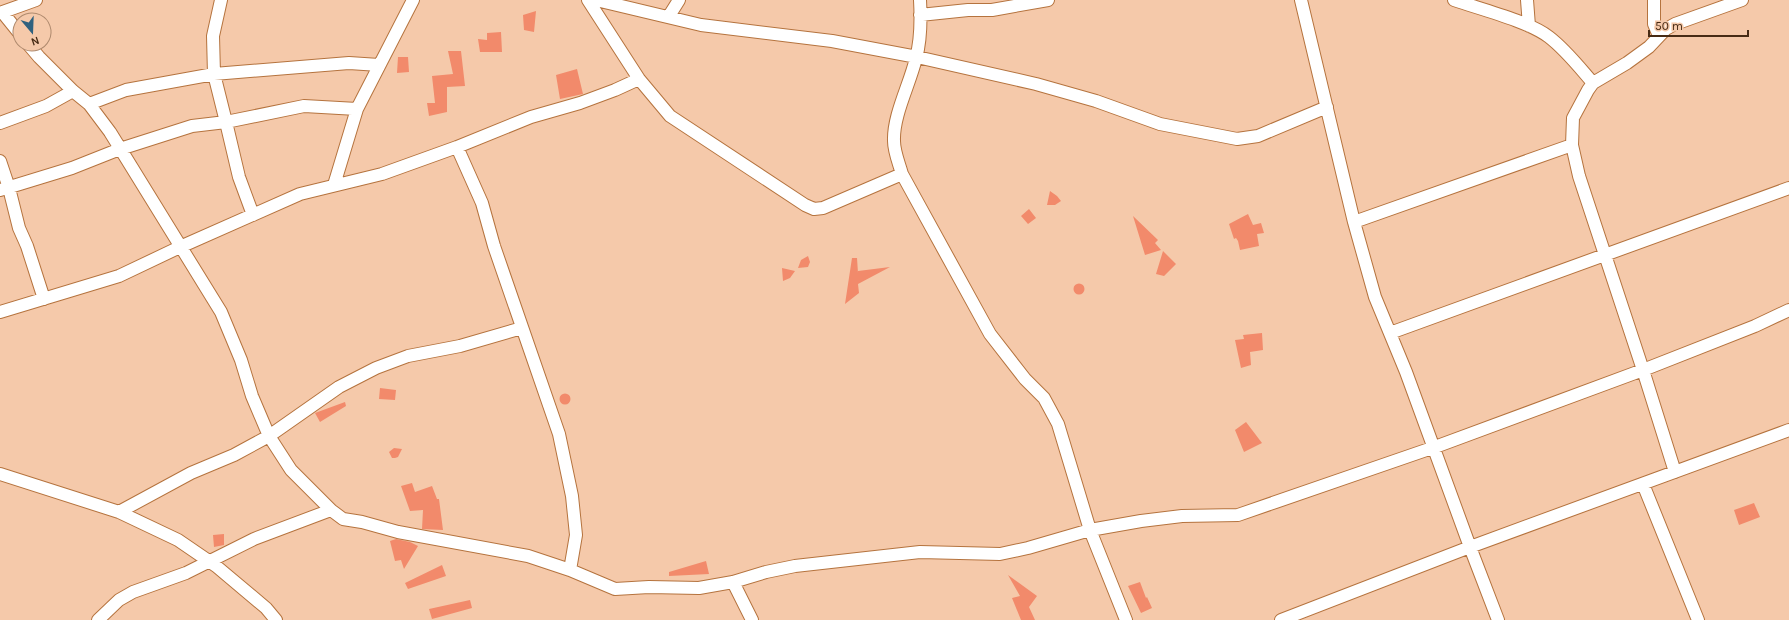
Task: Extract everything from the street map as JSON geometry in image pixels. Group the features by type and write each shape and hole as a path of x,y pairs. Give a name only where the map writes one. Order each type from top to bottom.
{"street":[{"path":"12,25 2,13 36,0"},
{"path":"221,0 213,36 214,74 239,177 253,215"},
{"path":"334,186 357,109 413,0"},
{"path":"588,0 639,79 670,116 805,205 814,209 823,208 902,174"},
{"path":"596,0 669,16 701,25 832,40 917,57 1036,84 1096,101 1160,124 1237,140 1258,136 1327,107"},
{"path":"669,16 679,0"},
{"path":"920,0 917,57 896,121 894,141 896,156 902,174 990,334 1025,379 1044,398 1058,424 1090,530 1126,620"},
{"path":"920,15 968,10 992,10 1048,0"},
{"path":"1301,0 1354,222 1374,297 1406,372 1435,447 1470,547 1498,620"},
{"path":"1454,0 1529,26 1547,35 1560,46 1594,83"},
{"path":"1527,0 1529,26"},
{"path":"1654,0 1654,24 1659,36"},
{"path":"1674,472 1643,370 1579,176 1572,145 1573,118 1582,100 1594,83 1627,63 1649,47 1659,36 1675,24 1742,0"},
{"path":"35,52 73,91 89,104 110,132 221,312 241,360 252,396 269,436 292,470 331,510 343,519 362,522 398,532 528,556 570,570 615,589 650,587 699,588 733,582 766,572 795,566 920,552 1000,554 1028,548 1090,530 1141,521 1182,516 1238,515 1435,447 1643,370 1755,326 1789,310"},
{"path":"89,104 126,90 214,74 350,63 379,65"},
{"path":"0,312 119,276 180,247 300,194 382,174 457,147 531,116 580,103 616,90 639,79"},
{"path":"0,123 46,106 73,91"},
{"path":"4,189 72,168 120,148 192,126 226,122 304,106 357,109"},
{"path":"1354,222 1572,145"},
{"path":"457,147 482,204 494,246 559,434 572,496 576,536 570,570"},
{"path":"0,161 4,189 27,246 44,299"},
{"path":"1390,333 1789,188"},
{"path":"119,512 191,473 234,455 269,436 339,387 376,368 408,356 460,346 522,328"},
{"path":"1281,620 1470,547 1789,430"},
{"path":"0,474 119,512 178,540 211,562 266,608 276,620"},
{"path":"1644,484 1698,620"},
{"path":"98,620 119,600 133,592 211,562 254,540 331,510"},
{"path":"733,582 752,620"}],"building":[{"path":"536,11 534,32 524,30 523,15"},
{"path":"501,32 502,52 480,52 478,39 487,40 487,33"},
{"path":"448,51 461,51 465,86 447,87 447,112 429,116 427,103 435,103 432,76 453,74"},
{"path":"398,57 408,57 409,72 397,73"},
{"path":"577,69 583,94 560,99 556,75"},
{"path":"1050,191 1061,201 1055,205 1047,205"},
{"path":"1029,209 1036,218 1028,224 1021,216"},
{"path":"1248,214 1253,225 1261,223 1264,233 1257,234 1259,246 1240,250 1238,241 1236,238 1234,239 1229,224"},
{"path":"1133,216 1158,240 1155,243 1161,250 1145,255"},
{"path":"1163,251 1176,264 1164,276 1156,274"},
{"path":"808,256 810,262 808,267 798,268 801,260"},
{"path":"852,258 857,258 858,273 858,271 890,267 858,284 859,293 845,304"},
{"path":"782,268 795,271 790,278 783,281"},
{"path":"1077,284 1081,284 1083,285 1083,293 1077,294 1074,291 1074,287"},
{"path":"1262,333 1263,350 1250,352 1251,365 1241,368 1235,340 1244,339 1243,335"},
{"path":"380,388 396,390 395,400 379,399"},
{"path":"565,393 569,395 571,399 569,403 565,405 561,403 559,399 561,395"},
{"path":"345,402 346,406 320,422 315,413"},
{"path":"1246,422 1262,443 1244,452 1235,430"},
{"path":"394,448 402,449 398,457 392,458 389,452"},
{"path":"412,483 415,492 432,486 437,499 439,499 443,530 422,529 423,510 410,511 401,486"},
{"path":"1754,503 1760,517 1739,525 1734,510"},
{"path":"224,534 224,545 214,547 213,535"},
{"path":"396,539 410,542 418,546 404,569 401,560 395,561 390,541"},
{"path":"706,561 709,574 669,576 669,572"},
{"path":"442,565 446,576 408,589 405,583"},
{"path":"1008,575 1037,596 1029,607 1035,620 1021,620 1012,598 1020,596"},
{"path":"1140,582 1146,598 1147,597 1152,608 1141,613 1128,586"},
{"path":"470,600 472,608 432,619 429,609"}]}
